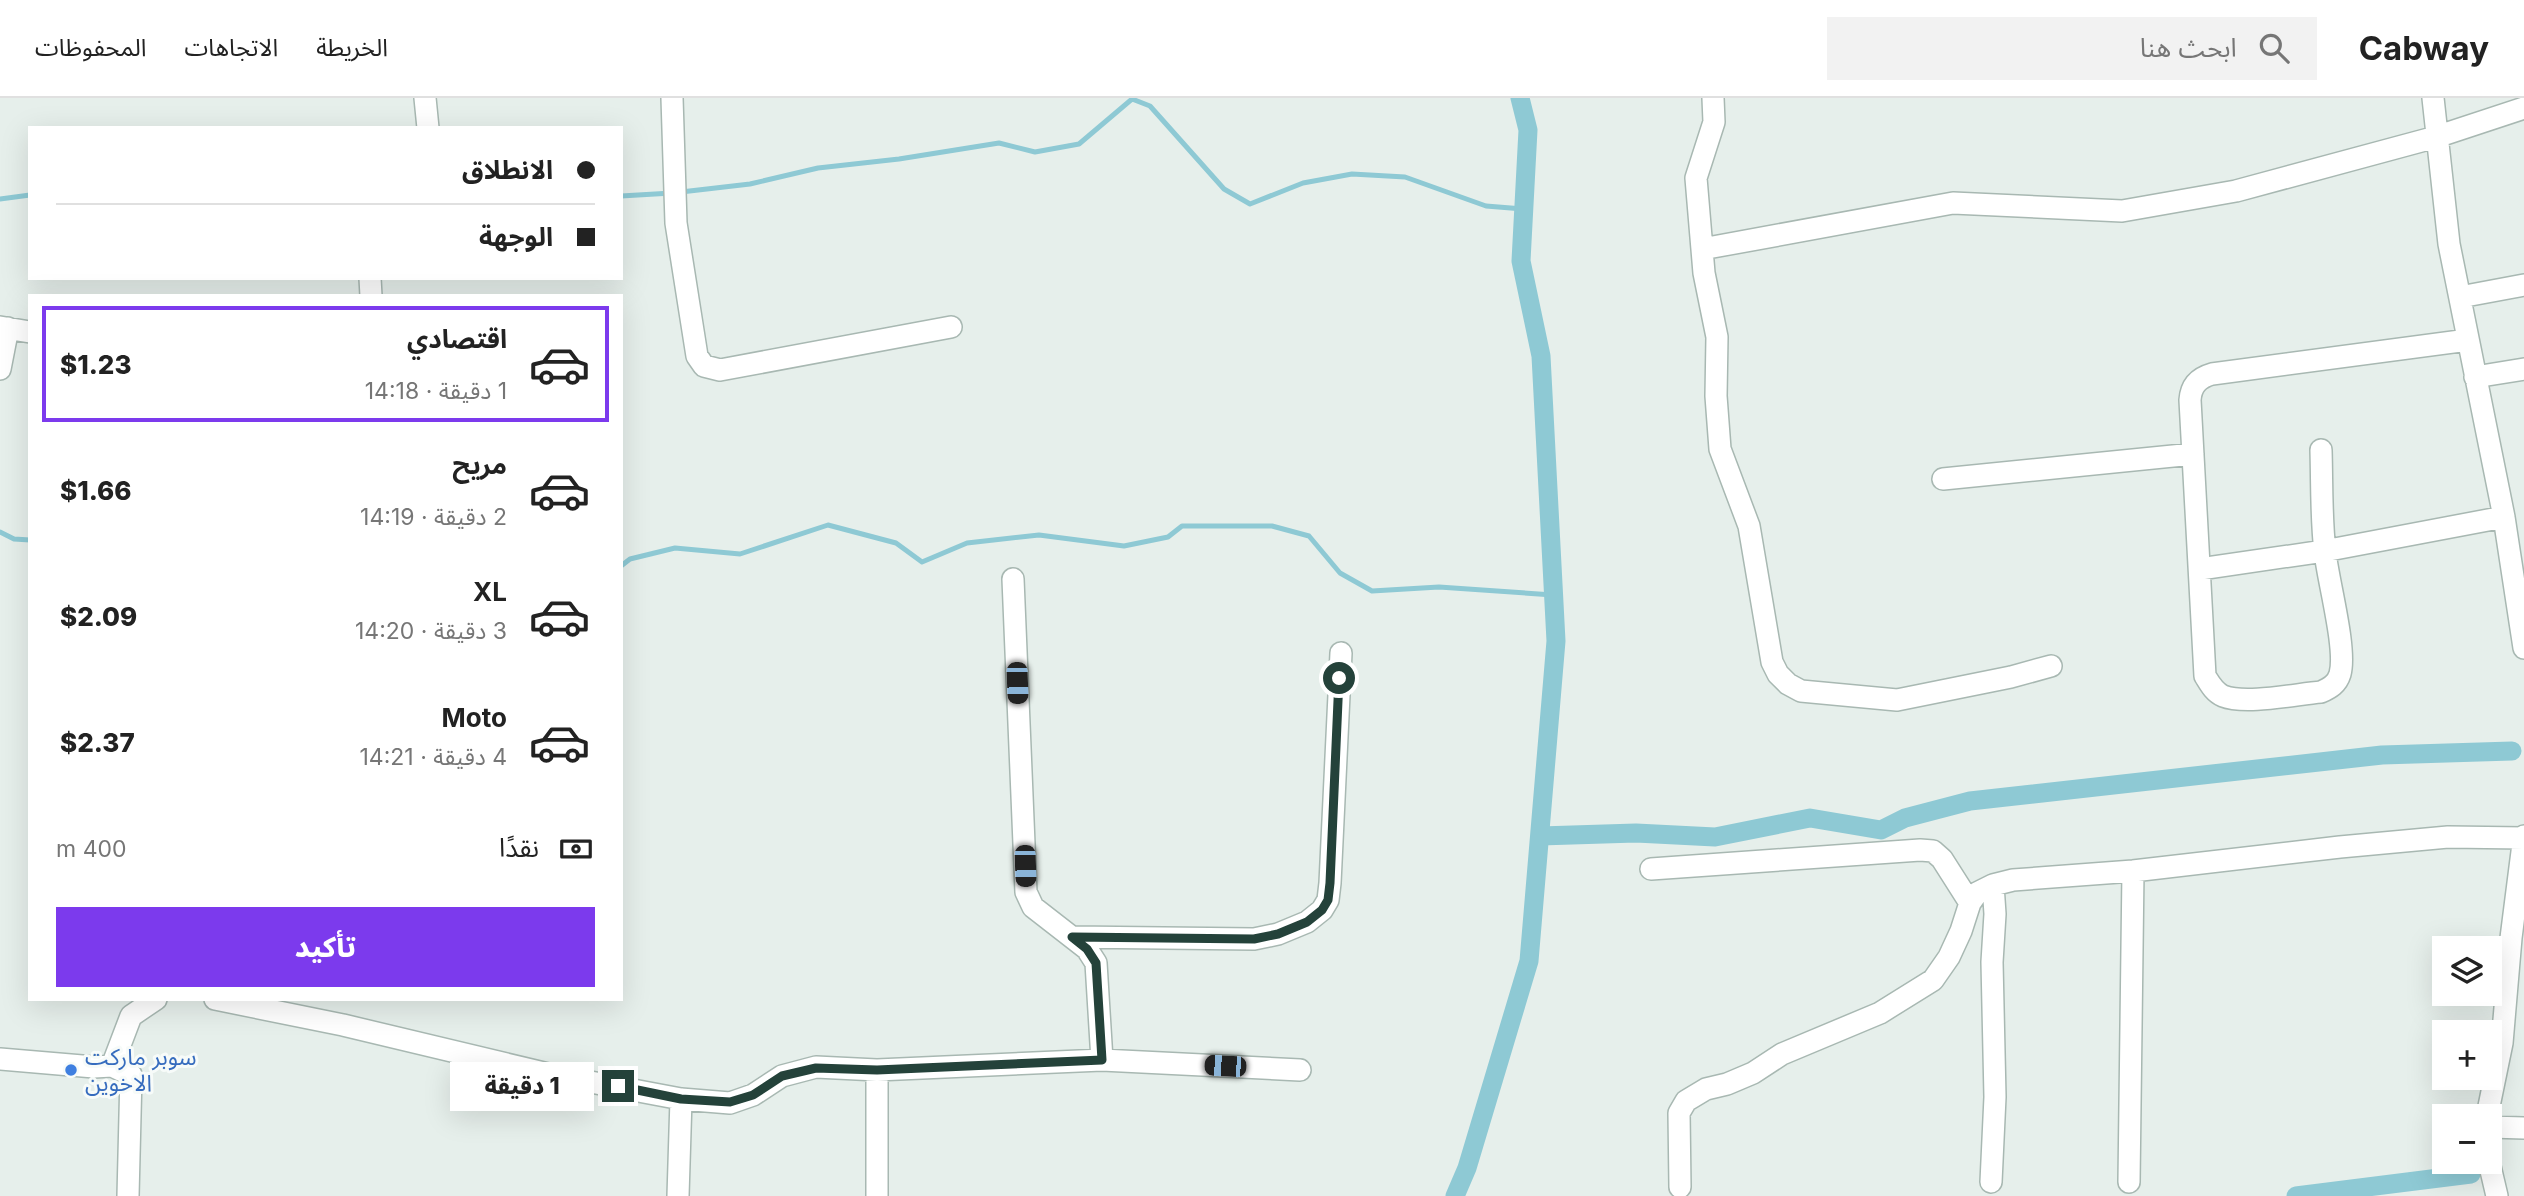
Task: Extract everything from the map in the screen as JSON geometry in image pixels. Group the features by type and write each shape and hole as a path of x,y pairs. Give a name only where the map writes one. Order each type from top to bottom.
{"street":[{"path":"425,98 428,126"},
{"path":"672,98 676,223 697,356 708,369 720,370 951,327"},
{"path":"1713,98 1714,122 1696,178 1704,273 1717,337 1716,396 1720,449 1749,526 1768,643 1778,674 1801,691 1897,700 2051,666"},
{"path":"2433,98 2449,244 2504,517 2524,648"},
{"path":"1702,249 1953,203 2123,211 2236,191 2436,137 2524,108"},
{"path":"2460,297 2524,285"},
{"path":"0,369 4,328 28,332"},
{"path":"2321,450 2325,551 2341,666 2339,677 2332,687 2322,692 2247,699 2224,696 2212,687 2205,676 2193,454 2191,392 2194,384 2203,376 2468,340"},
{"path":"2475,377 2524,369"},
{"path":"1943,479 2193,454"},
{"path":"2200,569 2325,551 2504,517"},
{"path":"1013,579 1026,892 1033,907 1087,949 1096,963 1102,1060"},
{"path":"1072,937 1254,939 1294,928 1322,910 1328,900 1330,883 1340,653"},
{"path":"1680,1186 1679,1113 1686,1101 1706,1088 1727,1084 1753,1073 1782,1054 1880,1013 1933,980 1949,957 1970,903 1977,893 2013,880 2133,871 2448,837 2524,837 2511,938 2502,1043 2489,1104"},
{"path":"1651,869 1933,851 1942,859 1970,903"},
{"path":"2129,1182 2133,871"},
{"path":"1991,1182 1995,1097 1993,885"},
{"path":"112,1066 131,1016 153,1001"},
{"path":"225,1001 343,1025 548,1074 681,1099 730,1102 753,1095 782,1076 816,1068 877,1070 1102,1060 1300,1070"},
{"path":"0,1059 94,1067 112,1066 131,1075 128,1196"},
{"path":"877,1070 877,1196"},
{"path":"678,1196 681,1099"},
{"path":"2502,1127 2524,1128"},
{"path":"2492,1174 2497,1196"}],"waterway":[{"path":"1455,1196 1467,1168 1529,961 1556,641 1541,356 1521,261 1528,130 1520,98"},
{"path":"681,192 750,184 818,168 899,159 999,143 1035,152 1079,144 1132,99 1150,106 1224,189 1250,204 1303,183 1352,174 1405,177 1486,206 1523,209"},
{"path":"623,196 672,193"},
{"path":"0,199 28,195"},
{"path":"623,564 630,559 675,548 740,554 828,525 896,543 922,562 967,543 1039,535 1124,546 1168,537 1182,526 1272,526 1309,536 1340,573 1372,591 1439,587 1553,595"},
{"path":"0,532 14,539 28,540"},
{"path":"1540,836 1636,833 1715,837 1810,818 1881,830 1905,818 1970,801 2382,755 2512,751"},
{"path":"2296,1196 2471,1174"}],"place":[{"name":"سوبر ماركت الاخوين","path":"71,1070"}],"route":[{"path":"618,1086 681,1099 730,1102 753,1095 782,1076 816,1068 877,1070 1102,1060 1096,963 1087,949 1072,937 1254,939 1294,928 1322,910 1328,900 1330,883 1339,678"}]}
